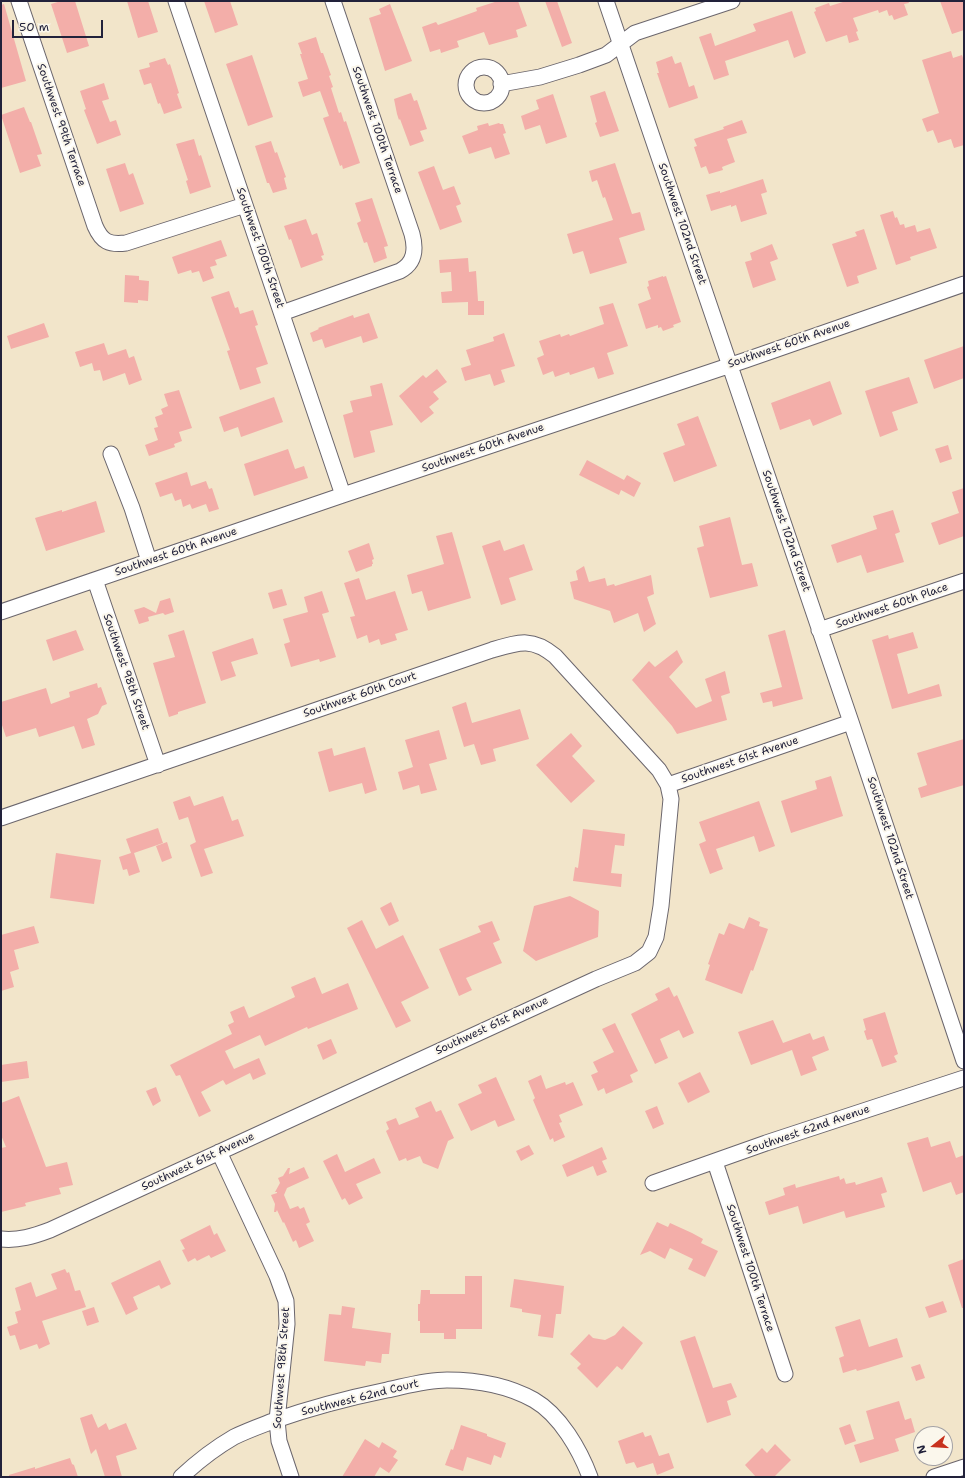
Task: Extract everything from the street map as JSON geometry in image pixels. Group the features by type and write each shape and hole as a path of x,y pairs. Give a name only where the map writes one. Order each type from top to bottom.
{"street":[{"name":"Southwest 99th Terrace","path":"19,1 95,226 100,236 110,243 119,244 132,242 246,205"},
{"name":"Southwest 100th Street","path":"176,1 343,495"},
{"name":"Southwest 100th Terrace","path":"282,313 400,272 413,260 415,248 414,241 333,1"},
{"name":"Southwest 102nd Street","path":"606,1 851,722 964,1061"},
{"path":"501,84 540,77 579,65 606,55 635,33 732,1"},
{"name":"Southwest 60th Avenue","path":"1,612 343,495 730,366 964,284"},
{"path":"111,454 132,508 149,561"},
{"name":"Southwest 98th Street","path":"95,580 158,765"},
{"name":"Southwest 60th Place","path":"819,630 964,581"},
{"name":"Southwest 60th Court","path":"1,818 492,650 516,644 531,643 540,645 555,656 654,763 668,785"},
{"name":"Southwest 61st Avenue","path":"1,1239 15,1240 26,1238 50,1230 588,982 635,964 649,952 656,937 662,906 671,805 671,793 668,785 851,722"},
{"name":"Southwest 62nd Avenue","path":"653,1182 964,1078"},
{"name":"Southwest 98th Street","path":"220,1152 277,1276 286,1301 287,1324 277,1420 279,1441 291,1477"},
{"name":"Southwest 100th Terrace","path":"715,1162 785,1374"},
{"name":"Southwest 62nd Court","path":"181,1477 199,1461 235,1437 277,1420 359,1396 419,1383 445,1380 482,1382 509,1388 534,1400 550,1412 575,1445 590,1477"},
{"path":"934,1477 964,1467"}],"building":[{"path":"61,1 75,1 89,46 67,53 51,4"},
{"path":"127,1 148,1 158,32 138,38"},
{"path":"204,1 230,1 238,25 215,33"},
{"path":"498,1 518,1 527,26 516,30 518,37 489,45 484,32 457,41 459,47 441,53 440,49 430,52 422,27 436,22 438,25 477,11 476,8"},
{"path":"545,1 557,1 572,43 562,47"},
{"path":"846,1 908,1 909,3 904,4 908,15 894,20 892,15 889,16 887,10 879,13 878,10 853,18 858,31 856,32 859,40 849,43 847,35 826,42 814,12 816,11 815,8 829,3 830,6"},
{"path":"940,1 964,1 964,30 952,34"},
{"path":"4,4 26,81 1,88 1,5"},
{"path":"390,4 412,61 385,71 369,18 381,14 379,9"},
{"path":"792,11 806,53 794,58 788,40 725,61 729,75 714,80 699,37 711,33 715,46 756,31 753,24"},
{"path":"316,37 321,53 323,53 331,75 329,76 333,87 331,88 339,113 341,112 344,122 346,121 360,163 343,169 342,165 340,166 323,118 329,116 320,91 303,97 298,82 308,79 298,43"},
{"path":"951,51 953,58 962,55 964,61 964,145 954,148 951,139 938,143 933,130 927,132 922,119 939,113 922,60"},
{"path":"252,55 273,117 248,126 226,64"},
{"path":"672,56 675,64 681,62 689,87 694,85 698,98 669,108 657,73 659,73 656,62"},
{"path":"165,58 168,65 170,64 182,108 164,114 160,103 158,104 151,83 144,85 139,70 150,67 149,63"},
{"path":"104,83 109,99 102,101 110,122 116,120 121,135 97,144 84,110 86,109 80,91"},
{"path":"605,91 619,131 600,137 595,123 597,122 590,96"},
{"path":"411,93 414,101 417,100 427,129 420,131 424,141 410,146 400,119 399,120 394,99"},
{"path":"553,94 567,137 546,144 540,125 525,130 521,116 539,109 536,100"},
{"path":"24,107 42,154 37,155 41,166 20,173 1,115"},
{"path":"742,120 747,133 727,139 735,162 722,167 723,170 709,174 706,166 701,168 694,147 697,146 694,139 724,129 723,127"},
{"path":"488,123 489,126 499,123 503,124 506,133 503,134 510,154 495,159 491,147 469,154 462,136 478,130 477,126"},
{"path":"194,139 199,156 201,155 211,187 190,194 186,181 188,180 176,144"},
{"path":"271,141 275,153 277,152 286,177 284,178 287,189 273,193 269,183 267,183 255,146"},
{"path":"125,163 129,175 133,173 144,204 120,212 106,169"},
{"path":"615,163 632,214 640,212 645,230 619,238 627,263 590,274 583,251 573,254 567,234 613,220 597,180 592,182 589,171"},
{"path":"434,166 443,190 454,186 461,204 456,206 462,222 440,230 418,172"},
{"path":"763,179 767,192 761,194 767,214 741,222 736,205 711,211 706,195 720,191 720,193"},
{"path":"372,198 388,246 384,247 387,258 374,263 367,242 364,243 357,223 361,221 355,203"},
{"path":"893,211 895,218 897,217 900,225 904,224 905,228 915,225 917,232 930,228 937,248 910,257 911,260 896,265 880,215"},
{"path":"306,219 312,235 317,233 324,255 321,256 323,260 301,268 291,239 289,240 284,226"},
{"path":"864,229 877,269 857,276 859,283 847,287 832,244 857,236 855,232"},
{"path":"221,240 227,256 215,260 217,265 210,267 214,278 203,282 199,271 192,273 191,270 178,274 172,257"},
{"path":"772,244 778,259 770,262 776,280 753,288 745,262 752,260 750,253"},
{"path":"468,258 469,272 476,271 478,301 484,301 484,315 468,315 468,302 442,303 441,292 452,291 451,272 440,273 439,260"},
{"path":"125,275 139,276 139,280 149,281 148,301 138,300 138,303 124,302"},
{"path":"666,276 681,322 673,325 674,327 663,331 661,327 658,328 658,325 646,329 638,304 651,299 647,287 649,286 648,281"},
{"path":"229,291 235,308 238,307 240,314 253,310 258,325 255,326 268,364 256,368 261,383 240,390 227,351 230,350 211,297"},
{"path":"613,303 628,346 607,353 614,374 598,379 594,367 570,375 569,372 555,377 553,371 543,375 537,358 544,355 539,341 560,334 561,337 569,334 570,336 604,324 599,307"},
{"path":"369,313 378,338 363,343 361,336 325,348 322,339 313,342 310,333 319,329 318,328 353,315 354,318"},
{"path":"44,323 49,337 11,349 7,336"},
{"path":"504,333 515,366 501,370 505,382 494,386 490,374 465,381 461,368 471,365 466,350 494,341 493,337"},
{"path":"104,343 108,355 126,349 129,358 134,356 142,380 129,385 125,373 103,381 100,370 94,371 92,363 80,367 75,352"},
{"path":"964,346 964,378 934,389 924,360"},
{"path":"437,369 447,382 433,392 439,399 429,407 434,413 421,423 399,396 423,375 426,378"},
{"path":"909,377 918,403 892,412 898,430 880,437 865,391"},
{"path":"830,381 842,414 813,426 810,419 780,430 771,403"},
{"path":"382,383 393,425 370,431 375,452 354,458 343,415 353,412 350,401 372,396 370,386"},
{"path":"179,390 192,428 179,432 182,441 174,444 175,447 149,456 145,445 158,440 154,428 158,427 155,417 163,414 161,409 168,406 164,394"},
{"path":"274,397 283,422 241,437 238,427 224,432 219,417"},
{"path":"698,416 717,466 674,482 663,453 685,445 677,424"},
{"path":"948,445 952,459 940,463 935,449"},
{"path":"288,449 295,469 304,466 308,478 254,496 244,464"},
{"path":"587,460 624,480 627,475 641,483 634,497 621,490 619,495 579,475"},
{"path":"187,472 191,486 206,481 209,489 212,488 219,509 209,512 206,504 192,509 190,504 183,507 181,499 175,501 172,493 160,497 155,483"},
{"path":"964,488 964,536 939,545 931,523 959,513 952,492"},
{"path":"96,501 105,532 46,551 35,518 62,510 62,512"},
{"path":"893,510 900,532 895,534 904,562 867,573 861,555 837,563 831,545 877,529 873,516"},
{"path":"730,517 742,565 752,563 758,586 710,598 697,548 704,546 699,526"},
{"path":"452,532 471,598 428,611 422,591 412,594 407,575 444,564 436,536"},
{"path":"500,540 504,551 524,544 533,570 509,578 516,600 501,605 482,546"},
{"path":"369,543 374,559 372,560 373,564 372,566 356,572 348,551"},
{"path":"584,566 589,582 605,578 607,586 614,584 615,586 651,575 654,594 647,597 656,624 644,632 638,613 614,623 610,611 574,599 570,582 578,580 576,571"},
{"path":"359,578 366,600 395,591 408,630 395,634 397,640 381,645 379,639 369,643 367,635 357,639 350,617 355,616 344,583"},
{"path":"282,589 287,605 273,609 268,593"},
{"path":"322,591 329,612 322,614 336,657 320,662 319,659 291,667 284,644 290,642 283,619 308,612 304,597"},
{"path":"170,598 174,612 165,615 163,613 148,617 149,621 139,624 134,610 144,607 156,613 160,601"},
{"path":"76,630 84,650 53,661 46,640"},
{"path":"184,630 206,703 178,712 178,714 169,717 153,663 175,657 168,635"},
{"path":"785,630 803,699 773,707 772,701 763,703 760,693 782,687 768,635"},
{"path":"913,632 918,648 897,654 908,694 939,684 942,696 892,709 872,640 888,635 889,639"},
{"path":"253,638 258,654 231,662 236,676 221,681 212,652"},
{"path":"677,650 683,662 669,677 696,708 712,701 705,679 725,671 730,693 721,696 727,720 677,734 672,726 632,680 649,661 655,667"},
{"path":"97,683 98,688 101,687 107,704 102,706 98,714 87,719 95,745 82,749 74,726 39,737 36,728 6,737 1,722 1,702 46,688 51,704 70,697 69,692"},
{"path":"466,702 472,723 520,709 529,739 493,749 496,761 481,765 474,744 464,747 452,707"},
{"path":"439,730 447,759 429,764 437,790 421,794 419,785 403,790 398,772 413,767 405,740"},
{"path":"571,733 582,746 572,756 595,781 571,803 536,765"},
{"path":"964,739 964,785 921,798 918,788 927,785 917,753"},
{"path":"365,747 377,790 365,794 362,783 329,792 318,752 332,748 334,756"},
{"path":"831,776 843,816 791,833 781,801 817,789 815,781"},
{"path":"190,796 194,806 223,796 232,821 238,819 244,836 204,849 213,873 201,877 190,845 196,842 188,817 179,820 173,802"},
{"path":"759,801 775,846 759,852 754,836 716,849 723,869 710,874 699,844 706,841 699,822"},
{"path":"158,828 163,843 134,853 140,872 129,876 127,869 123,870 119,857 131,853 126,839"},
{"path":"583,829 625,834 624,846 615,845 611,873 622,874 621,887 573,881 575,867 578,868"},
{"path":"167,842 172,858 162,862 156,846"},
{"path":"56,853 101,860 94,904 50,898"},
{"path":"570,896 599,911 598,937 536,961 523,951 534,906"},
{"path":"391,902 399,921 389,926 380,908"},
{"path":"749,917 760,922 759,926 768,929 753,971 751,970 742,994 705,980 710,965 708,964 719,933 724,935 729,923 744,929"},
{"path":"362,920 376,949 403,935 429,988 401,1002 411,1021 396,1028 347,928"},
{"path":"492,921 500,940 493,943 502,963 466,978 472,990 459,996 439,949 481,932 478,926"},
{"path":"34,926 39,943 14,950 19,969 10,972 14,987 1,991 1,935"},
{"path":"315,977 322,994 348,983 358,1009 308,1029 307,1027 265,1046 260,1035 225,1051 234,1069 259,1058 266,1074 253,1080 250,1073 226,1085 223,1080 201,1092 211,1111 199,1117 180,1075 176,1076 170,1065 232,1034 228,1025 234,1022 230,1012 244,1006 249,1018 295,997 291,987"},
{"path":"669,987 674,997 677,995 694,1033 683,1038 679,1030 660,1039 668,1058 655,1064 631,1014 658,1000 655,994"},
{"path":"885,1012 898,1054 894,1056 897,1062 882,1067 872,1039 867,1040 864,1031 866,1030 863,1019"},
{"path":"773,1020 783,1043 810,1033 813,1040 824,1036 829,1050 812,1057 817,1070 801,1076 792,1050 751,1065 738,1032"},
{"path":"615,1023 638,1071 630,1075 633,1082 606,1094 604,1088 598,1091 591,1075 598,1072 593,1062 614,1052 602,1029"},
{"path":"331,1039 337,1053 323,1060 317,1045"},
{"path":"27,1061 29,1078 1,1082 1,1065"},
{"path":"700,1072 710,1092 688,1103 678,1083"},
{"path":"541,1075 546,1089 565,1082 566,1085 573,1082 583,1105 559,1115 562,1122 559,1123 565,1137 554,1142 553,1138 550,1140 533,1100 535,1098 528,1081"},
{"path":"496,1077 515,1120 498,1127 495,1120 471,1131 458,1104 482,1093 478,1085"},
{"path":"156,1087 161,1101 153,1106 146,1091"},
{"path":"19,1096 46,1167 67,1162 73,1185 59,1188 61,1194 25,1203 26,1206 1,1212 1,1148 6,1147 1,1135 1,1103"},
{"path":"431,1101 436,1112 441,1110 454,1138 448,1141 438,1169 423,1163 420,1156 407,1161 406,1158 399,1161 386,1131 389,1129 386,1122 396,1118 399,1125 419,1117 415,1108"},
{"path":"657,1106 664,1124 653,1129 645,1111"},
{"path":"928,1137 931,1147 950,1141 956,1158 964,1155 964,1192 956,1195 951,1182 923,1192 907,1143"},
{"path":"529,1145 534,1154 521,1161 516,1151"},
{"path":"602,1147 607,1159 602,1161 607,1172 597,1176 593,1166 567,1177 562,1165"},
{"path":"337,1154 345,1172 374,1158 381,1173 356,1184 363,1198 349,1205 345,1198 342,1200 323,1161"},
{"path":"304,1167 309,1178 287,1188 284,1195 290,1209 298,1206 300,1209 304,1207 310,1222 306,1224 314,1241 299,1248 296,1240 293,1242 277,1210 274,1212 275,1204 271,1195 277,1193 275,1192 280,1183 278,1178 283,1176 288,1168 290,1168 289,1174"},
{"path":"839,1176 840,1180 844,1178 846,1184 855,1182 856,1185 882,1177 887,1192 881,1194 885,1207 846,1218 844,1211 803,1224 798,1206 769,1215 765,1202 785,1195 783,1188 795,1184 796,1188"},
{"path":"657,1222 668,1227 670,1223 692,1233 703,1239 701,1243 718,1251 705,1277 688,1269 693,1259 670,1248 665,1259 650,1251 640,1255"},
{"path":"210,1225 214,1235 217,1233 226,1251 211,1258 209,1255 197,1261 195,1258 188,1262 182,1250 185,1249 180,1240"},
{"path":"964,1259 964,1308 962,1308 948,1265"},
{"path":"160,1260 171,1284 161,1289 159,1285 133,1297 138,1309 126,1315 111,1283"},
{"path":"65,1269 67,1273 69,1272 75,1291 80,1290 86,1307 42,1321 50,1344 39,1349 37,1344 20,1350 15,1335 10,1336 7,1327 18,1323 15,1312 21,1310 15,1288 31,1282 36,1297 57,1289 51,1274"},
{"path":"465,1276 482,1276 482,1329 456,1329 456,1339 444,1339 444,1333 420,1333 418,1304 420,1304 421,1290 430,1290 430,1294 465,1294"},
{"path":"514,1279 564,1286 561,1314 556,1314 553,1338 538,1336 541,1315 522,1312 522,1309 510,1307"},
{"path":"943,1301 947,1312 929,1318 925,1307"},
{"path":"342,1306 355,1308 352,1328 391,1333 389,1354 382,1354 381,1363 366,1361 365,1366 324,1361 329,1314 341,1315"},
{"path":"94,1307 99,1322 87,1326 82,1311"},
{"path":"860,1319 869,1347 897,1338 903,1357 857,1371 856,1369 843,1373 839,1358 844,1356 835,1327"},
{"path":"623,1326 643,1343 622,1370 617,1366 597,1388 577,1368 581,1364 570,1354 589,1334 593,1338 605,1340 615,1335"},
{"path":"695,1336 713,1388 731,1383 737,1397 727,1401 731,1415 707,1423 680,1341"},
{"path":"920,1364 925,1378 916,1381 911,1367"},
{"path":"899,1401 905,1420 911,1418 913,1433 895,1439 899,1451 860,1463 854,1445 874,1439 866,1411"},
{"path":"92,1414 98,1428 106,1423 109,1430 126,1423 137,1449 116,1456 122,1477 105,1477 96,1449 91,1454 80,1418"},
{"path":"850,1424 856,1441 845,1445 839,1428"},
{"path":"461,1425 487,1434 487,1436 506,1443 501,1458 494,1455 491,1465 467,1457 463,1471 445,1465 451,1449 453,1450"},
{"path":"643,1432 645,1437 651,1435 659,1456 669,1453 674,1468 657,1475 653,1463 637,1468 634,1462 626,1464 618,1441"},
{"path":"365,1439 379,1448 382,1442 397,1451 393,1457 398,1460 389,1473 380,1467 374,1477 342,1477"},
{"path":"775,1444 791,1460 774,1477 756,1477 745,1465 762,1448 767,1453"},
{"path":"70,1458 78,1477 9,1477 9,1475 35,1467 35,1469"}]}
